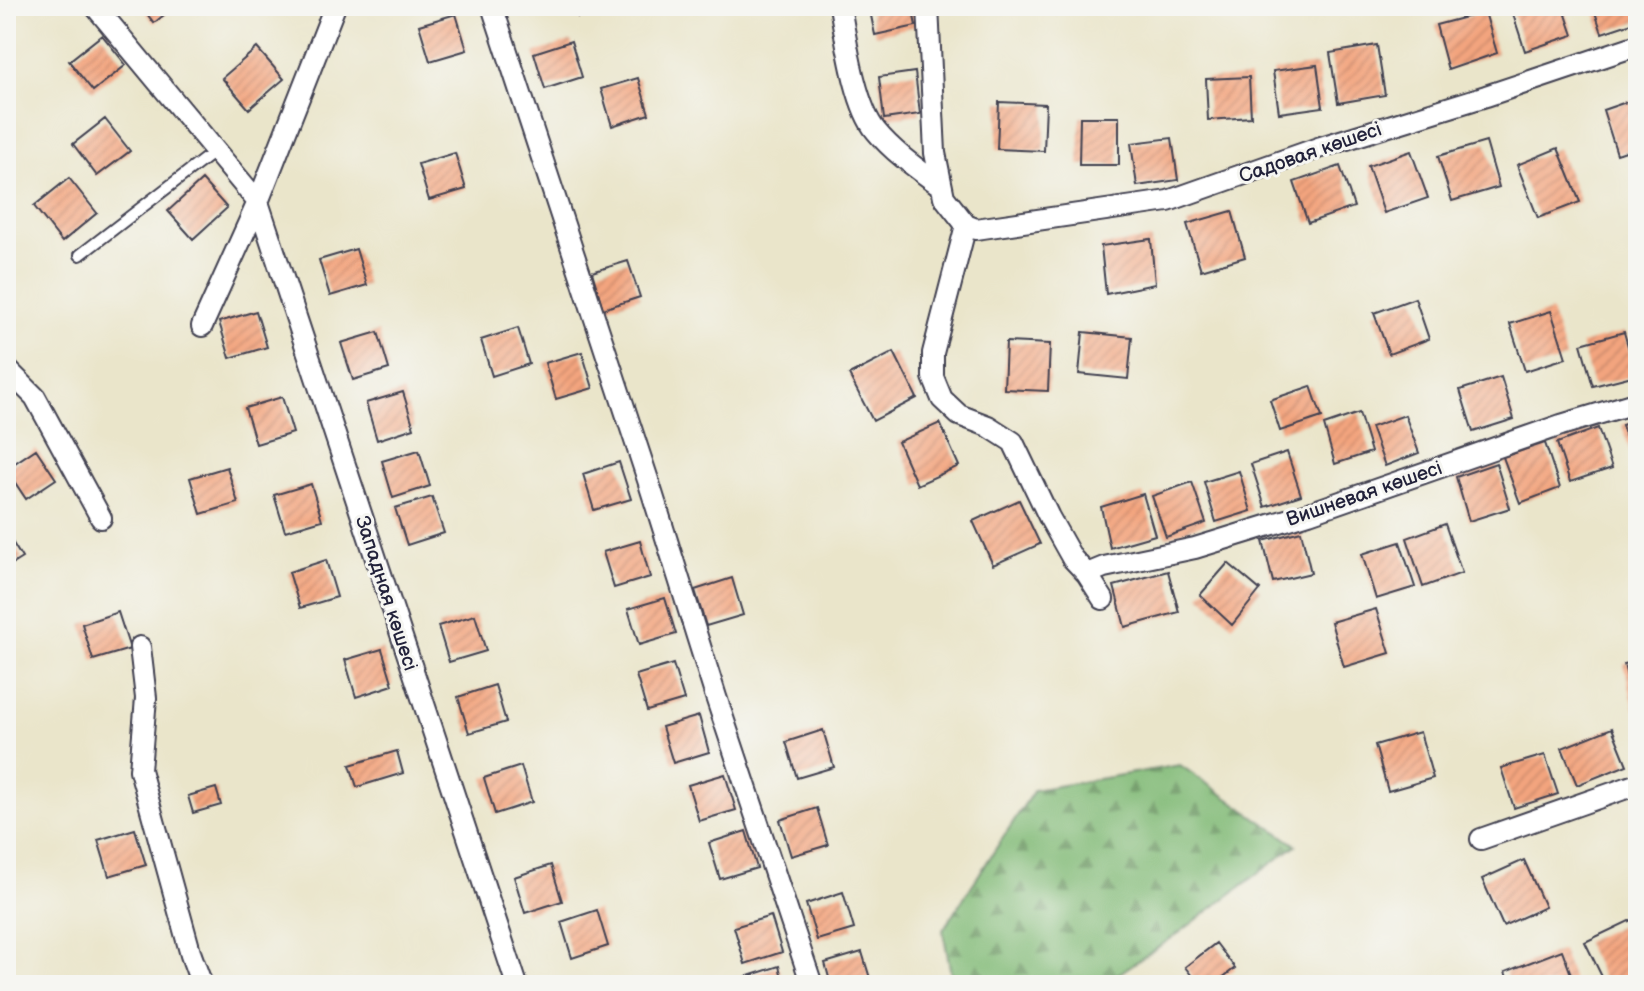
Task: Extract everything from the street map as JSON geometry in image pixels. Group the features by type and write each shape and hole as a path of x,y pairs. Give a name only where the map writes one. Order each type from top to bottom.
{"street":[{"path":"95,6 258,202"},
{"path":"202,326 258,202 335,6"},
{"path":"492,6 812,985"},
{"path":"840,6 860,99 874,129 898,153 942,187"},
{"path":"928,6 935,153 944,197 971,227 933,353 933,377 942,399 959,415 988,426 1013,442 1072,558 1103,599"},
{"name":"Садовая көшесі","path":"971,227 1168,201 1321,147 1638,45"},
{"name":"Западная көшесі","path":"258,202 517,985"},
{"path":"6,368 35,397 101,518"},
{"name":"Вишневая көшесі","path":"1087,574 1104,567 1195,548 1309,513 1561,425 1638,402"},
{"path":"140,647 146,698 140,770 202,985"},
{"path":"1481,839 1638,784"}],"lane":[{"path":"80,255 215,151"}],"green space":[{"path":"1180,765 1296,845 1179,933 1102,985 953,985 943,930 1034,790"}],"building":[{"path":"141,6 175,6 154,23"},
{"path":"575,6 611,6 612,7 578,17"},
{"path":"869,6 912,6 916,26 875,35"},
{"path":"1563,6 1573,35 1525,51 1511,8"},
{"path":"1593,6 1638,6 1638,21 1602,33"},
{"path":"1485,12 1497,53 1448,70 1436,25"},
{"path":"456,14 467,50 430,61 419,25"},
{"path":"102,35 126,65 93,91 69,61"},
{"path":"571,41 582,77 545,89 534,53"},
{"path":"1377,45 1385,95 1338,103 1330,53"},
{"path":"257,48 284,79 249,109 222,78"},
{"path":"1317,65 1323,107 1279,113 1273,71"},
{"path":"915,72 920,114 884,119 879,77"},
{"path":"1249,77 1251,117 1208,120 1206,79"},
{"path":"638,78 649,114 612,126 601,89"},
{"path":"1638,98 1638,147 1617,154 1603,110"},
{"path":"999,102 1046,104 1044,151 997,149"},
{"path":"1080,117 1119,117 1119,165 1079,165"},
{"path":"105,119 130,151 97,176 73,144"},
{"path":"1172,138 1178,180 1137,186 1131,143"},
{"path":"1486,142 1499,187 1452,201 1438,156"},
{"path":"1558,148 1580,202 1538,218 1517,165"},
{"path":"1411,151 1428,198 1384,213 1368,166"},
{"path":"455,153 466,189 429,200 418,164"},
{"path":"1340,166 1354,207 1308,223 1294,182"},
{"path":"69,178 97,213 62,242 34,206"},
{"path":"202,180 227,208 193,239 168,211"},
{"path":"1232,211 1245,257 1201,270 1187,224"},
{"path":"1151,239 1155,284 1106,294 1101,246"},
{"path":"356,249 367,285 330,296 319,260"},
{"path":"628,261 640,297 603,309 592,272"},
{"path":"1415,298 1429,339 1389,354 1374,313"},
{"path":"256,311 267,347 230,358 219,322"},
{"path":"1551,311 1566,358 1525,371 1510,324"},
{"path":"518,328 529,364 492,376 481,340"},
{"path":"378,332 389,369 353,380 341,343"},
{"path":"1083,332 1132,337 1128,379 1079,374"},
{"path":"1624,332 1636,375 1593,386 1581,344"},
{"path":"1006,342 1050,344 1048,391 1004,389"},
{"path":"582,352 593,388 556,399 545,363"},
{"path":"894,352 917,398 873,421 849,375"},
{"path":"1501,377 1514,419 1473,432 1460,390"},
{"path":"1311,386 1322,417 1280,431 1270,400"},
{"path":"403,392 414,428 377,440 366,403"},
{"path":"282,397 293,433 256,444 245,408"},
{"path":"1359,413 1371,452 1335,464 1324,425"},
{"path":"1405,415 1419,453 1385,466 1371,427"},
{"path":"1638,420 1638,473 1637,473 1622,425"},
{"path":"940,423 959,466 917,485 898,442"},
{"path":"1598,428 1612,468 1570,482 1557,443"},
{"path":"1545,443 1560,488 1520,503 1503,457"},
{"path":"36,449 56,479 26,499 6,469"},
{"path":"419,450 430,486 393,498 382,461"},
{"path":"1287,452 1301,495 1265,507 1251,464"},
{"path":"619,462 631,499 594,510 583,474"},
{"path":"1496,463 1510,508 1469,521 1456,477"},
{"path":"227,467 238,503 201,514 190,478"},
{"path":"1239,471 1251,511 1216,522 1204,482"},
{"path":"1192,482 1206,523 1166,537 1152,496"},
{"path":"311,484 322,520 285,531 274,495"},
{"path":"1143,494 1155,535 1110,548 1101,507"},
{"path":"432,497 444,533 407,545 395,508"},
{"path":"1019,500 1040,544 993,565 973,521"},
{"path":"1445,524 1462,573 1423,587 1407,538"},
{"path":"1301,531 1311,573 1273,582 1263,541"},
{"path":"6,532 22,558 6,568"},
{"path":"640,541 650,577 614,588 603,552"},
{"path":"1400,542 1415,587 1376,599 1362,554"},
{"path":"326,560 337,597 300,608 289,572"},
{"path":"1228,563 1260,590 1232,625 1200,595"},
{"path":"1168,571 1179,612 1125,627 1114,586"},
{"path":"732,578 743,615 706,626 695,590"},
{"path":"665,598 676,634 639,645 628,609"},
{"path":"1376,609 1390,653 1344,667 1331,622"},
{"path":"118,612 130,649 93,660 82,624"},
{"path":"475,615 486,651 449,662 438,626"},
{"path":"382,649 393,685 356,697 345,660"},
{"path":"1638,661 1638,710 1635,711 1624,664"},
{"path":"673,664 684,700 647,711 636,675"},
{"path":"495,685 506,722 469,733 458,697"},
{"path":"699,716 709,752 673,763 662,727"},
{"path":"1612,728 1627,765 1577,785 1562,748"},
{"path":"823,730 834,767 797,778 786,742"},
{"path":"1420,732 1433,778 1388,791 1375,745"},
{"path":"397,751 403,773 357,787 350,765"},
{"path":"1545,755 1558,794 1514,808 1501,768"},
{"path":"521,766 532,802 495,814 484,778"},
{"path":"725,774 736,810 699,821 688,785"},
{"path":"216,788 221,805 193,813 188,796"},
{"path":"817,808 828,845 791,856 780,820"},
{"path":"135,829 146,865 109,876 98,840"},
{"path":"746,831 757,868 720,879 709,843"},
{"path":"1524,860 1545,907 1503,926 1482,879"},
{"path":"551,865 562,901 525,913 514,877"},
{"path":"843,892 854,929 817,940 806,904"},
{"path":"597,910 608,946 572,958 561,922"},
{"path":"771,916 782,952 745,964 734,927"},
{"path":"1631,920 1638,936 1638,975 1618,985 1606,985 1585,942"},
{"path":"1216,943 1235,968 1213,985 1199,985 1185,967"},
{"path":"1562,950 1575,985 1510,985 1505,972"},
{"path":"862,952 872,985 831,985 825,963"},
{"path":"779,966 784,985 744,985 742,978"}]}
